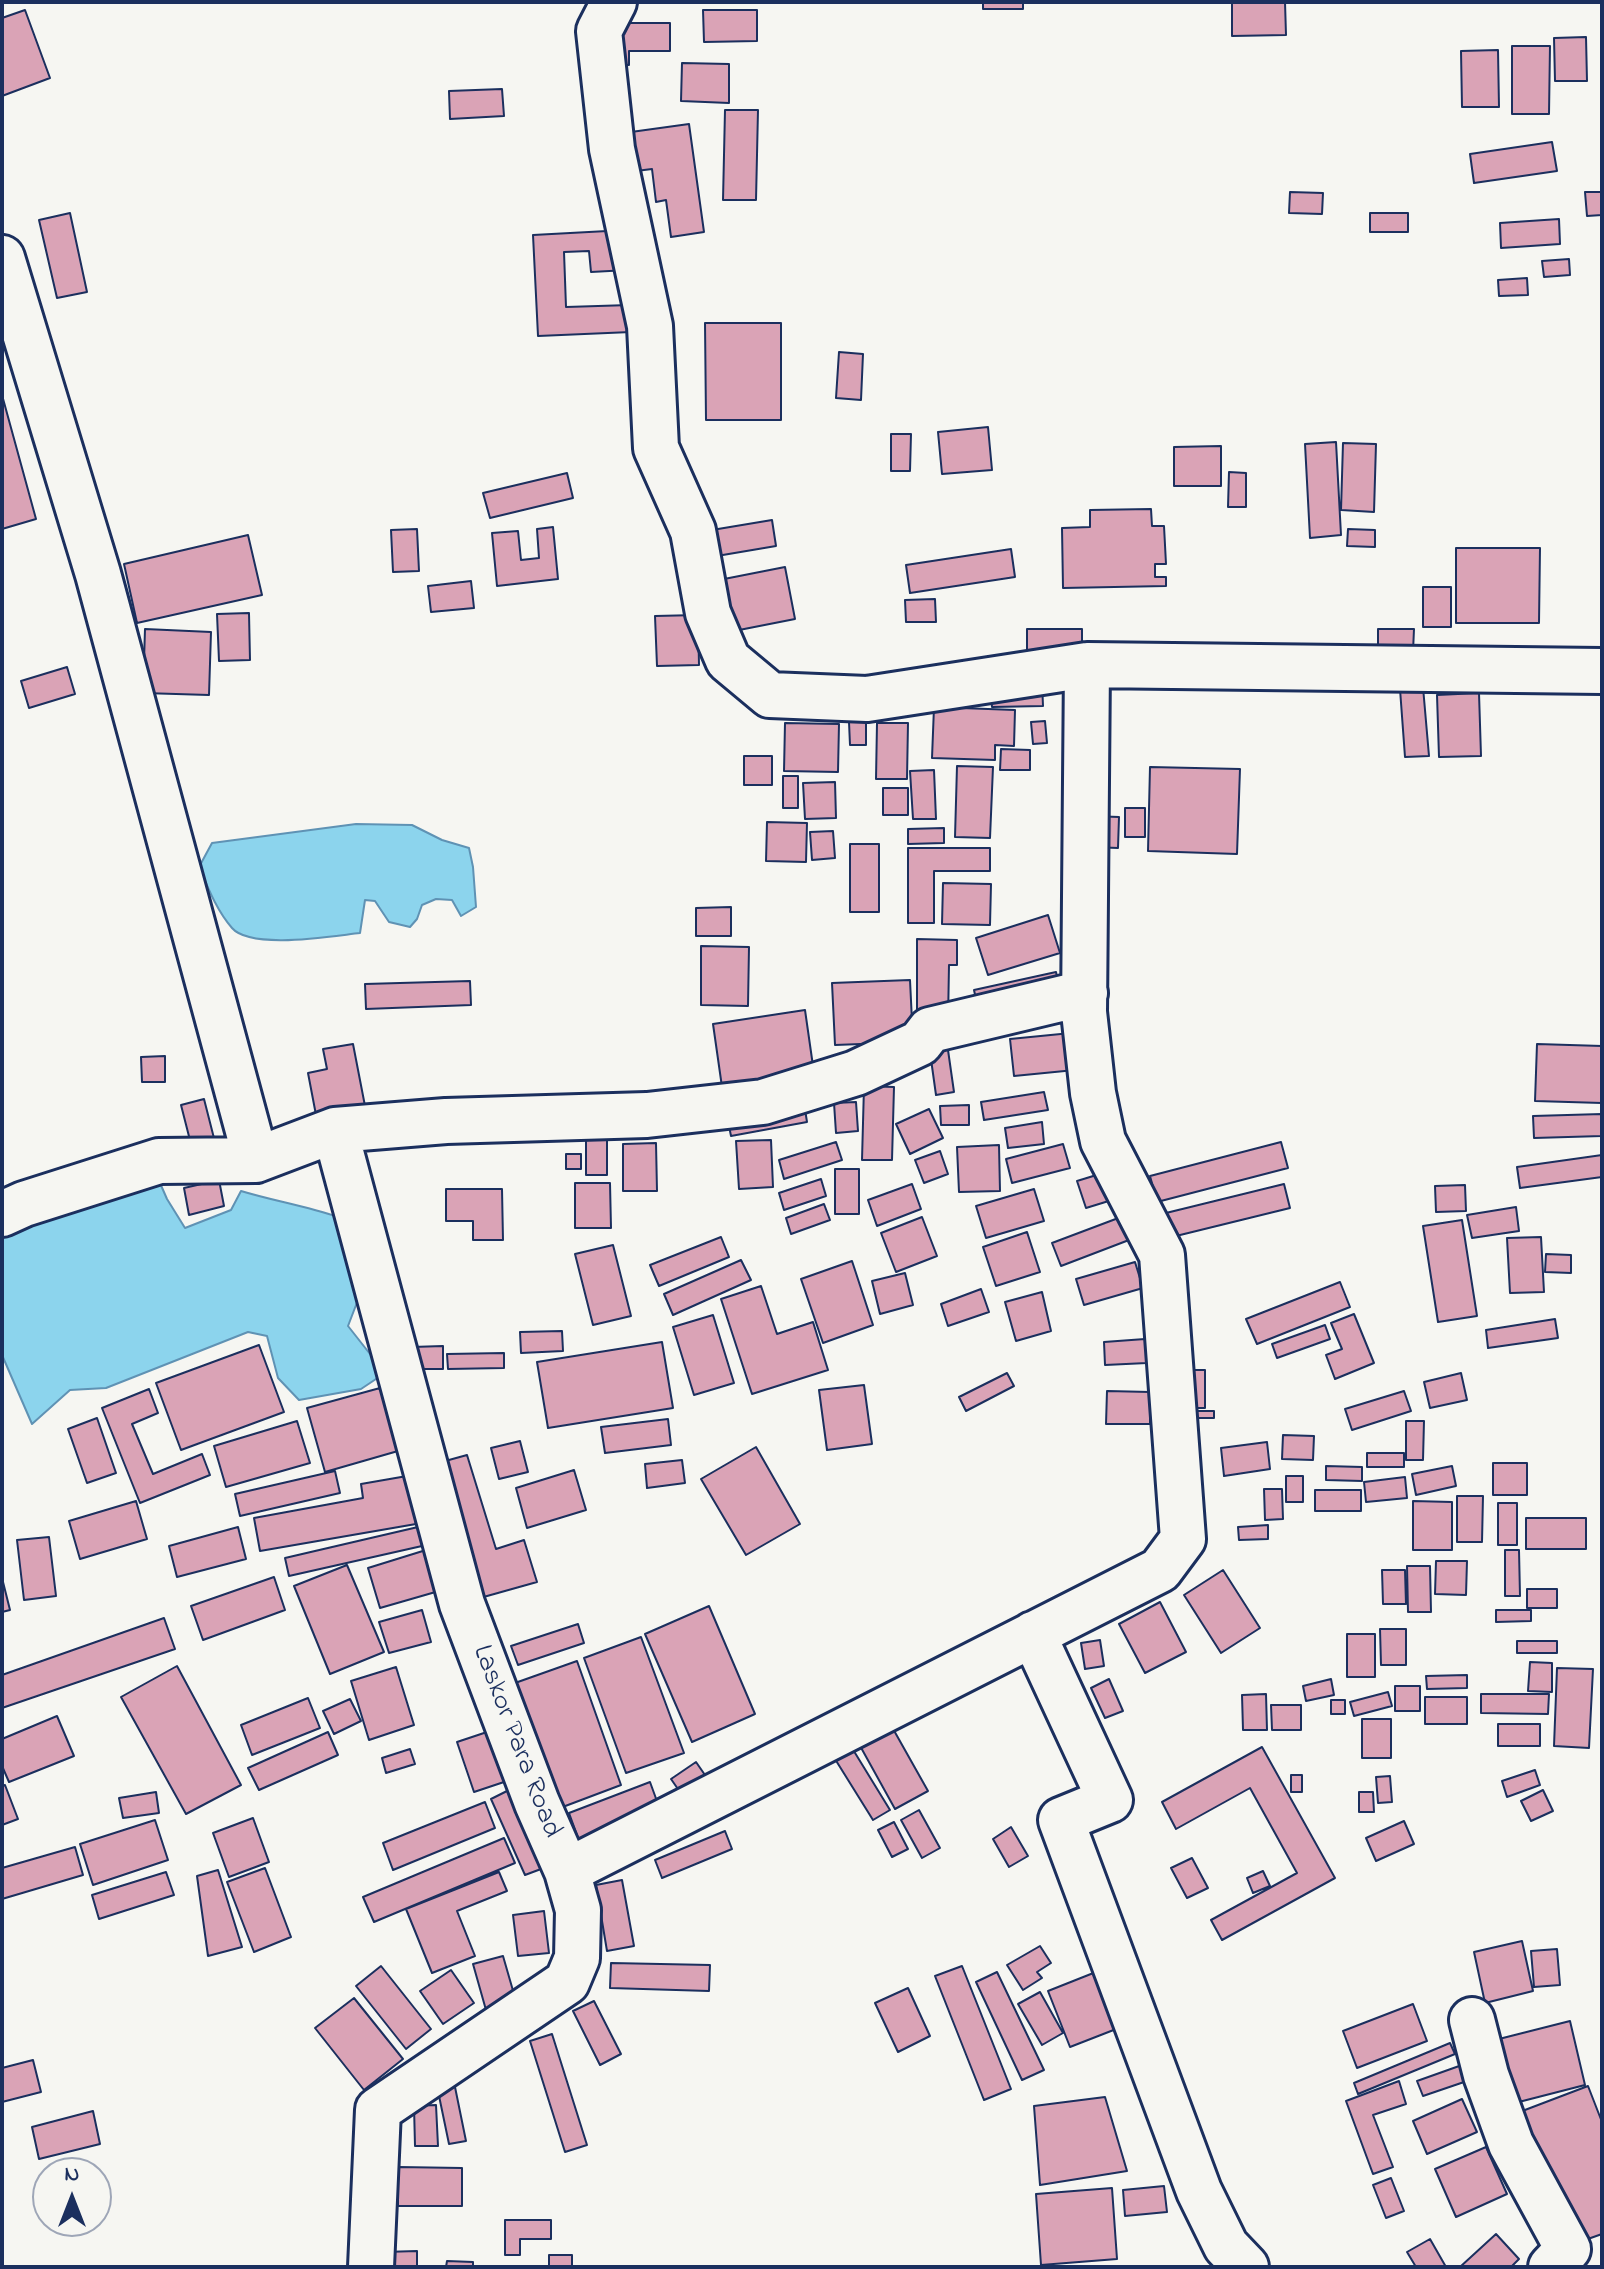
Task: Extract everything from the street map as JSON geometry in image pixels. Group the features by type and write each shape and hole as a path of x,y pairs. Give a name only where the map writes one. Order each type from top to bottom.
{"street":[{"path":"614,2 599,31 612,149 650,326 656,448 693,531 708,613 728,660 770,695 867,699 1087,665 1602,671"},
{"path":"2,258 98,574 256,1160"},
{"path":"567,1871 1160,1570 1183,1539 1162,1255 1103,1141 1093,1093 1084,1012 1087,665"},
{"path":"2,1214 24,1204 159,1161 256,1160 335,1130 446,1121 647,1115 763,1102 856,1073 920,1043 930,1030 1085,993"},
{"name":"Laskor Para Road","path":"335,1130 462,1604 537,1803 567,1871 578,1910 577,1958 567,1982 378,2110 371,2267"},
{"path":"1033,1634 1110,1800 1061,1820 1199,2191 1226,2246 1246,2267"},
{"path":"1472,2020 1486,2075 1511,2144 1568,2249 1551,2267"}],"water":[{"path":"356,824 412,825 442,840 469,848 476,907 461,916 452,900 436,899 422,905 410,927 389,922 375,901 365,900 360,933 293,940 256,938 242,935 232,928 213,899 199,867 212,843"},
{"path":"160,1183 185,1228 231,1210 241,1191 338,1217 366,1279 348,1326 385,1373 361,1389 299,1400 278,1378 267,1336 248,1332 106,1388 70,1390 32,1424 2,1355 2,1228"}],"building":[{"path":"983,2 1023,2 1023,9 983,9"},
{"path":"1232,2 1285,2 1286,35 1232,36"},
{"path":"25,10 50,78 2,96 2,18"},
{"path":"703,10 757,10 757,41 704,42"},
{"path":"610,23 670,23 670,51 629,51 629,65 610,65"},
{"path":"1586,37 1587,81 1555,81 1554,38"},
{"path":"1512,46 1550,46 1549,114 1512,114"},
{"path":"1498,50 1499,107 1462,107 1461,51"},
{"path":"682,63 729,64 729,103 681,101"},
{"path":"502,89 504,116 450,119 449,91"},
{"path":"725,110 758,110 756,200 723,200"},
{"path":"689,124 704,232 671,237 666,200 656,202 652,169 636,171 631,132"},
{"path":"1552,142 1557,171 1474,183 1470,154"},
{"path":"1290,192 1323,193 1322,214 1289,213"},
{"path":"1585,192 1602,192 1602,215 1587,216"},
{"path":"70,213 87,292 57,298 39,220"},
{"path":"1370,213 1408,213 1408,232 1370,232"},
{"path":"1559,219 1560,244 1501,248 1500,223"},
{"path":"626,230 628,270 591,272 589,251 564,252 566,307 630,305 631,332 538,336 533,235"},
{"path":"1569,259 1570,275 1544,277 1542,261"},
{"path":"1527,278 1528,295 1499,296 1498,280"},
{"path":"705,323 781,323 781,420 706,420"},
{"path":"839,352 863,354 861,400 836,398"},
{"path":"2,395 36,519 2,529"},
{"path":"988,427 992,470 942,474 938,432"},
{"path":"891,434 911,434 910,471 891,471"},
{"path":"1336,442 1341,535 1310,538 1305,444"},
{"path":"1343,443 1376,444 1374,512 1341,510"},
{"path":"1221,446 1221,486 1174,486 1174,447"},
{"path":"1229,472 1246,473 1246,507 1228,507"},
{"path":"567,473 573,498 490,518 483,493"},
{"path":"1151,509 1152,526 1164,526 1166,564 1155,564 1155,577 1166,577 1166,586 1063,588 1062,528 1090,527 1090,510"},
{"path":"772,520 776,546 711,557 706,531"},
{"path":"553,527 558,579 497,586 492,533 518,531 521,560 539,558 537,529"},
{"path":"417,529 419,571 393,572 391,530"},
{"path":"1348,529 1375,530 1375,547 1347,546"},
{"path":"248,535 262,595 137,623 124,564"},
{"path":"1456,548 1540,548 1539,623 1456,623"},
{"path":"1011,549 1015,577 910,593 906,565"},
{"path":"785,567 795,619 729,632 719,580"},
{"path":"471,581 474,608 431,612 428,586"},
{"path":"1423,587 1451,587 1451,627 1423,627"},
{"path":"935,599 936,622 906,622 905,600"},
{"path":"249,613 250,660 219,661 217,614"},
{"path":"698,615 699,665 657,666 655,616"},
{"path":"145,629 211,632 209,695 143,693"},
{"path":"1027,629 1082,629 1082,660 1027,660"},
{"path":"1378,629 1414,629 1413,652 1378,651"},
{"path":"67,667 75,694 29,708 21,681"},
{"path":"1042,681 1043,706 992,707 990,683"},
{"path":"1423,687 1429,756 1405,757 1400,689"},
{"path":"1479,693 1481,756 1439,757 1437,695"},
{"path":"934,707 1015,710 1014,746 995,745 995,760 932,758"},
{"path":"866,721 866,745 850,745 849,722"},
{"path":"1045,721 1047,743 1033,744 1031,722"},
{"path":"785,723 839,724 838,772 784,771"},
{"path":"877,723 908,723 907,779 876,779"},
{"path":"1001,749 1030,750 1030,770 1000,770"},
{"path":"744,756 772,756 772,785 744,785"},
{"path":"957,766 993,767 990,838 955,837"},
{"path":"1150,767 1240,769 1237,854 1148,851"},
{"path":"934,770 936,819 913,819 910,771"},
{"path":"783,776 798,776 798,808 783,808"},
{"path":"835,782 836,818 805,819 803,783"},
{"path":"883,788 908,788 908,815 883,815"},
{"path":"1125,808 1145,808 1145,837 1125,837"},
{"path":"1091,816 1119,817 1118,848 1091,847"},
{"path":"767,822 807,823 806,862 766,861"},
{"path":"944,828 944,843 908,844 908,829"},
{"path":"833,831 835,858 812,860 810,832"},
{"path":"850,844 879,844 879,912 850,912"},
{"path":"908,848 990,848 990,871 934,871 934,923 908,923"},
{"path":"943,883 991,884 990,925 942,924"},
{"path":"731,907 731,936 696,936 696,908"},
{"path":"1048,915 1060,953 988,975 976,938"},
{"path":"917,939 957,940 957,965 949,965 948,1022 917,1022"},
{"path":"701,946 749,947 748,1006 701,1005"},
{"path":"1056,972 1061,995 979,1013 974,990"},
{"path":"910,980 913,1042 835,1045 832,983"},
{"path":"470,981 471,1005 366,1009 365,984"},
{"path":"805,1010 815,1080 723,1094 713,1024"},
{"path":"1071,1033 1075,1070 1014,1076 1010,1039"},
{"path":"947,1043 954,1092 936,1095 929,1045"},
{"path":"353,1044 365,1106 316,1115 308,1073 327,1069 323,1049"},
{"path":"1537,1044 1602,1046 1602,1103 1535,1101"},
{"path":"165,1056 165,1082 142,1082 141,1057"},
{"path":"864,1086 894,1087 892,1160 862,1160"},
{"path":"1044,1092 1048,1110 984,1120 981,1102"},
{"path":"803,1097 807,1122 731,1136 726,1111"},
{"path":"204,1099 217,1150 194,1156 181,1105"},
{"path":"856,1102 858,1131 836,1133 834,1103"},
{"path":"969,1105 969,1125 941,1125 940,1106"},
{"path":"929,1109 943,1138 910,1154 896,1124"},
{"path":"1602,1114 1602,1136 1534,1138 1533,1116"},
{"path":"1042,1122 1044,1144 1008,1148 1005,1128"},
{"path":"586,1133 607,1133 607,1175 586,1175"},
{"path":"771,1140 773,1187 739,1189 736,1141"},
{"path":"836,1142 842,1160 784,1179 779,1160"},
{"path":"1281,1142 1288,1168 1157,1202 1150,1176"},
{"path":"656,1143 657,1191 623,1191 623,1144"},
{"path":"1063,1144 1070,1168 1012,1183 1006,1159"},
{"path":"999,1145 1000,1191 959,1192 957,1147"},
{"path":"940,1151 948,1174 924,1183 915,1160"},
{"path":"566,1154 581,1154 581,1169 566,1169"},
{"path":"1602,1155 1602,1177 1520,1188 1517,1167"},
{"path":"835,1169 859,1169 859,1214 835,1214"},
{"path":"1103,1173 1112,1200 1086,1208 1077,1181"},
{"path":"821,1179 826,1196 784,1210 779,1193"},
{"path":"219,1180 224,1206 189,1215 184,1188"},
{"path":"575,1183 610,1183 611,1228 575,1228"},
{"path":"912,1184 921,1209 877,1226 868,1200"},
{"path":"1284,1184 1290,1208 1172,1237 1166,1213"},
{"path":"1465,1185 1466,1211 1436,1212 1435,1186"},
{"path":"446,1189 502,1189 503,1240 473,1240 473,1221 446,1221"},
{"path":"1034,1189 1044,1221 986,1238 976,1206"},
{"path":"824,1204 830,1220 791,1234 786,1218"},
{"path":"1516,1207 1519,1231 1472,1238 1467,1215"},
{"path":"922,1217 937,1256 896,1272 881,1233"},
{"path":"1121,1217 1129,1240 1061,1266 1052,1243"},
{"path":"1462,1220 1477,1316 1438,1322 1423,1226"},
{"path":"1027,1232 1040,1272 996,1286 983,1247"},
{"path":"721,1237 729,1257 659,1286 650,1265"},
{"path":"1541,1237 1544,1292 1510,1293 1507,1238"},
{"path":"613,1245 631,1316 593,1325 575,1254"},
{"path":"1546,1254 1571,1255 1571,1273 1545,1272"},
{"path":"741,1260 751,1280 673,1315 664,1294"},
{"path":"852,1261 873,1325 823,1343 801,1279"},
{"path":"1135,1262 1143,1288 1084,1305 1076,1279"},
{"path":"905,1273 913,1305 880,1314 872,1281"},
{"path":"1340,1282 1350,1307 1257,1344 1246,1319"},
{"path":"761,1286 777,1334 813,1322 828,1370 752,1394 721,1299"},
{"path":"981,1289 989,1312 948,1326 941,1304"},
{"path":"1042,1292 1051,1331 1016,1341 1005,1302"},
{"path":"1354,1314 1374,1363 1335,1379 1326,1355 1342,1349 1331,1323"},
{"path":"713,1315 734,1383 694,1395 673,1327"},
{"path":"1555,1319 1558,1338 1488,1348 1486,1330"},
{"path":"1325,1325 1330,1339 1277,1358 1272,1344"},
{"path":"562,1331 563,1351 521,1353 520,1332"},
{"path":"1145,1339 1147,1363 1105,1365 1104,1342"},
{"path":"662,1342 673,1408 548,1428 537,1362"},
{"path":"259,1345 284,1412 181,1450 156,1383"},
{"path":"443,1346 443,1369 412,1369 412,1347"},
{"path":"504,1353 504,1368 448,1369 447,1354"},
{"path":"1183,1370 1205,1370 1205,1408 1183,1408"},
{"path":"1007,1373 1014,1386 966,1411 959,1397"},
{"path":"1461,1373 1467,1400 1430,1408 1424,1382"},
{"path":"864,1385 872,1444 827,1450 819,1390"},
{"path":"380,1388 398,1451 325,1472 307,1408"},
{"path":"149,1389 158,1413 132,1424 153,1474 202,1454 210,1475 140,1503 102,1408"},
{"path":"1107,1391 1150,1392 1150,1424 1106,1424"},
{"path":"1404,1391 1411,1411 1352,1430 1345,1409"},
{"path":"1191,1411 1214,1411 1214,1418 1191,1418"},
{"path":"97,1418 116,1473 87,1483 68,1429"},
{"path":"668,1419 671,1445 605,1453 601,1427"},
{"path":"297,1421 310,1463 226,1487 214,1446"},
{"path":"1406,1421 1424,1421 1423,1460 1406,1460"},
{"path":"1283,1435 1314,1436 1313,1460 1282,1459"},
{"path":"520,1441 528,1472 499,1479 491,1448"},
{"path":"1267,1442 1270,1469 1224,1476 1221,1448"},
{"path":"756,1447 800,1524 746,1555 701,1479"},
{"path":"1367,1453 1404,1453 1404,1467 1367,1467"},
{"path":"467,1455 496,1549 524,1540 537,1582 480,1598 438,1463"},
{"path":"682,1460 685,1483 647,1488 645,1464"},
{"path":"1493,1463 1527,1463 1527,1495 1493,1495"},
{"path":"1326,1466 1362,1467 1362,1481 1326,1480"},
{"path":"1452,1466 1456,1486 1416,1495 1412,1474"},
{"path":"574,1470 586,1510 527,1528 516,1488"},
{"path":"335,1471 340,1493 240,1516 235,1494"},
{"path":"407,1476 416,1524 260,1551 254,1518 363,1498 361,1484"},
{"path":"1286,1476 1303,1476 1303,1502 1286,1502"},
{"path":"1405,1477 1407,1498 1366,1502 1364,1482"},
{"path":"1264,1489 1282,1489 1283,1519 1265,1520"},
{"path":"1315,1490 1361,1490 1361,1511 1315,1511"},
{"path":"1457,1496 1483,1496 1482,1542 1457,1542"},
{"path":"136,1501 147,1539 80,1559 69,1521"},
{"path":"1413,1501 1452,1502 1452,1550 1413,1550"},
{"path":"1498,1503 1517,1503 1517,1545 1498,1545"},
{"path":"1526,1518 1586,1518 1586,1549 1526,1549"},
{"path":"1268,1525 1268,1539 1239,1540 1238,1527"},
{"path":"238,1527 246,1559 177,1577 169,1546"},
{"path":"418,1527 422,1546 289,1576 285,1558"},
{"path":"49,1537 56,1596 24,1600 17,1540"},
{"path":"426,1550 439,1591 380,1608 368,1568"},
{"path":"1505,1550 1519,1550 1520,1596 1505,1596"},
{"path":"1436,1561 1467,1561 1466,1595 1435,1594"},
{"path":"347,1565 384,1652 330,1674 294,1586"},
{"path":"1407,1566 1430,1566 1431,1612 1408,1612"},
{"path":"1223,1570 1260,1628 1221,1653 1184,1595"},
{"path":"1382,1570 1405,1570 1406,1604 1383,1604"},
{"path":"274,1577 285,1610 203,1640 191,1606"},
{"path":"2,1578 10,1610 2,1612"},
{"path":"1527,1589 1557,1589 1557,1608 1527,1608"},
{"path":"1160,1602 1186,1652 1145,1673 1119,1624"},
{"path":"709,1606 755,1714 692,1742 645,1634"},
{"path":"422,1610 431,1642 389,1653 379,1622"},
{"path":"1496,1610 1531,1610 1531,1621 1496,1622"},
{"path":"164,1618 175,1649 2,1708 2,1675"},
{"path":"578,1624 584,1643 518,1665 511,1646"},
{"path":"1380,1629 1406,1629 1406,1665 1381,1665"},
{"path":"1347,1634 1375,1634 1375,1677 1347,1677"},
{"path":"641,1637 684,1753 626,1773 584,1658"},
{"path":"1100,1640 1104,1666 1085,1669 1081,1643"},
{"path":"1517,1641 1557,1641 1557,1653 1517,1653"},
{"path":"577,1661 621,1785 560,1808 515,1683"},
{"path":"1530,1662 1552,1663 1552,1692 1528,1691"},
{"path":"177,1666 241,1785 186,1814 121,1697"},
{"path":"396,1667 414,1725 369,1740 351,1681"},
{"path":"1557,1668 1593,1669 1589,1748 1554,1746"},
{"path":"1467,1675 1467,1688 1427,1689 1426,1676"},
{"path":"1109,1679 1123,1711 1105,1718 1091,1688"},
{"path":"1331,1679 1334,1695 1306,1701 1303,1686"},
{"path":"1395,1686 1420,1686 1420,1711 1395,1711"},
{"path":"1388,1692 1392,1706 1354,1716 1350,1702"},
{"path":"1266,1694 1267,1730 1243,1730 1242,1695"},
{"path":"1481,1694 1549,1694 1548,1714 1481,1713"},
{"path":"1425,1697 1467,1697 1467,1724 1425,1724"},
{"path":"308,1698 320,1728 252,1755 241,1725"},
{"path":"350,1699 361,1721 334,1734 323,1711"},
{"path":"1331,1700 1345,1700 1345,1714 1331,1714"},
{"path":"1271,1705 1301,1705 1301,1730 1272,1730"},
{"path":"57,1716 74,1756 9,1782 2,1766 2,1739"},
{"path":"1362,1719 1391,1719 1391,1758 1362,1758"},
{"path":"1498,1724 1540,1724 1540,1746 1498,1746"},
{"path":"892,1727 928,1791 895,1809 859,1744"},
{"path":"493,1730 510,1780 474,1792 457,1742"},
{"path":"328,1732 338,1755 259,1790 248,1768"},
{"path":"1262,1747 1335,1878 1222,1940 1211,1920 1297,1873 1250,1788 1176,1829 1162,1802"},
{"path":"852,1748 890,1810 873,1820 835,1759"},
{"path":"410,1749 415,1764 386,1773 382,1758"},
{"path":"696,1762 705,1775 680,1792 671,1779"},
{"path":"1535,1770 1540,1785 1507,1797 1502,1781"},
{"path":"1291,1775 1302,1775 1302,1792 1291,1792"},
{"path":"1390,1776 1392,1802 1378,1803 1376,1777"},
{"path":"650,1782 662,1815 581,1846 569,1813"},
{"path":"5,1785 18,1819 2,1825 2,1786"},
{"path":"513,1788 549,1866 525,1875 491,1799"},
{"path":"1543,1790 1553,1811 1531,1821 1521,1801"},
{"path":"156,1792 159,1813 123,1818 119,1798"},
{"path":"1359,1792 1373,1792 1374,1812 1359,1812"},
{"path":"485,1802 495,1828 393,1870 383,1843"},
{"path":"919,1810 940,1848 922,1858 901,1820"},
{"path":"253,1818 269,1862 229,1877 213,1833"},
{"path":"155,1820 168,1860 93,1885 80,1844"},
{"path":"1404,1821 1414,1844 1376,1861 1366,1838"},
{"path":"894,1822 908,1849 892,1857 878,1830"},
{"path":"1011,1827 1028,1856 1009,1867 993,1839"},
{"path":"725,1831 732,1849 662,1878 655,1860"},
{"path":"504,1838 515,1863 374,1922 363,1897"},
{"path":"75,1847 83,1875 2,1899 2,1868"},
{"path":"1192,1858 1208,1888 1187,1898 1171,1868"},
{"path":"265,1868 291,1937 254,1952 227,1882"},
{"path":"218,1870 242,1947 208,1956 197,1876"},
{"path":"1263,1871 1270,1886 1253,1893 1247,1878"},
{"path":"166,1872 174,1895 99,1919 92,1895"},
{"path":"499,1872 507,1891 457,1911 475,1956 432,1973 406,1909"},
{"path":"622,1880 634,1946 607,1951 596,1885"},
{"path":"544,1911 549,1953 518,1956 513,1915"},
{"path":"1522,1941 1533,1991 1485,2003 1474,1952"},
{"path":"1040,1946 1051,1963 1037,1972 1042,1978 1023,1990 1007,1965"},
{"path":"1557,1949 1560,1985 1534,1987 1531,1951"},
{"path":"503,1956 516,2001 486,2010 473,1964"},
{"path":"611,1963 710,1965 709,1991 610,1988"},
{"path":"381,1966 431,2029 406,2049 356,1986"},
{"path":"962,1966 1011,2089 984,2100 935,1976"},
{"path":"1106,1968 1129,2024 1070,2047 1048,1991"},
{"path":"451,1970 474,2003 443,2024 420,1991"},
{"path":"997,1972 1044,2070 1022,2080 976,1982"},
{"path":"908,1988 930,2036 898,2052 875,2003"},
{"path":"1040,1992 1063,2033 1042,2045 1018,2004"},
{"path":"354,1998 403,2059 364,2090 315,2028"},
{"path":"594,2001 621,2054 600,2065 573,2011"},
{"path":"1413,2004 1427,2041 1357,2068 1343,2031"},
{"path":"1570,2021 1585,2085 1511,2104 1495,2040"},
{"path":"552,2034 587,2145 565,2152 530,2041"},
{"path":"1450,2043 1455,2054 1358,2094 1354,2083"},
{"path":"33,2060 41,2092 2,2102 2,2068"},
{"path":"1462,2065 1467,2081 1423,2096 1417,2081"},
{"path":"1399,2081 1406,2104 1373,2115 1393,2167 1373,2174 1346,2101"},
{"path":"1588,2086 1602,2122 1602,2234 1568,2246 1517,2113"},
{"path":"455,2087 466,2141 449,2144 438,2091"},
{"path":"1105,2097 1127,2171 1040,2185 1034,2106"},
{"path":"1462,2099 1477,2132 1427,2154 1413,2121"},
{"path":"436,2105 438,2146 415,2146 414,2106"},
{"path":"93,2111 100,2144 39,2157 32,2127"},
{"path":"1486,2147 1507,2194 1456,2217 1435,2169"},
{"path":"398,2167 462,2168 462,2206 398,2206"},
{"path":"1391,2178 1404,2211 1386,2218 1373,2185"},
{"path":"1164,2186 1167,2212 1125,2216 1123,2190"},
{"path":"1112,2188 1117,2259 1041,2265 1036,2194"},
{"path":"505,2220 551,2220 551,2239 520,2239 520,2255 505,2255"},
{"path":"1496,2234 1519,2259 1511,2267 1460,2267"},
{"path":"1430,2239 1446,2267 1416,2267 1407,2252"},
{"path":"417,2251 417,2267 385,2267 384,2252"},
{"path":"549,2255 572,2255 572,2267 549,2267"},
{"path":"447,2261 473,2262 473,2267 446,2267"}]}
